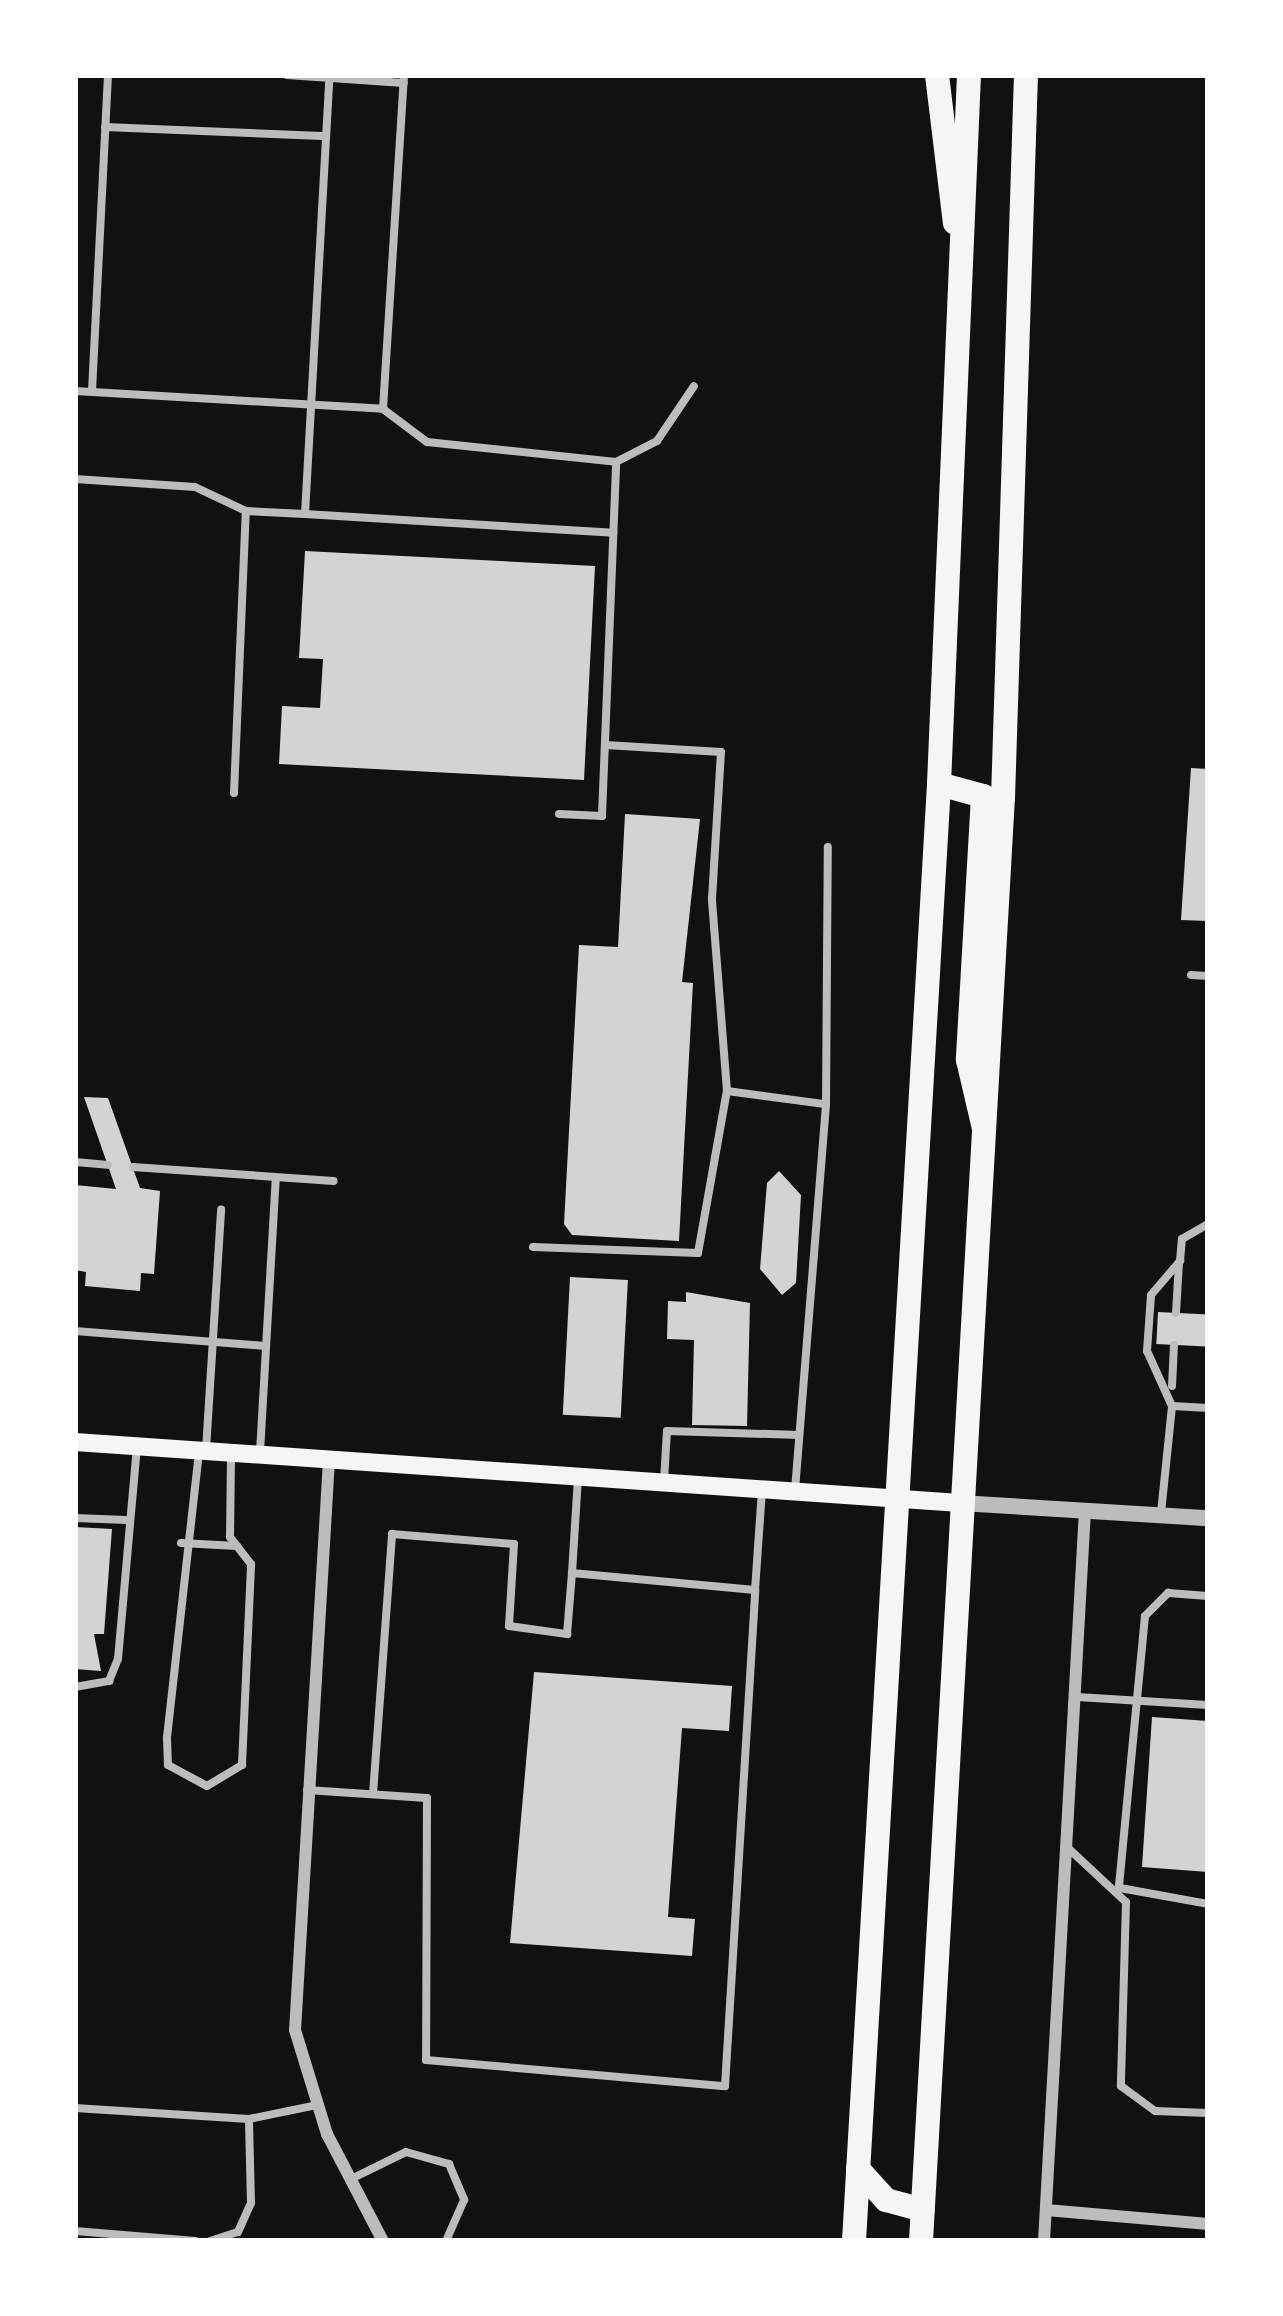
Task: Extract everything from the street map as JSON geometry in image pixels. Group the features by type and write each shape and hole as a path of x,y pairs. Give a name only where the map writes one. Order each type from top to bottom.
{"highway":[{"path":"937,75 965,308"},
{"path":"854,2241 965,308 969,75"},
{"path":"921,2241 1003,798 1027,173 1025,75"},
{"path":"1027,173 1043,75"},
{"path":"939,784 983,796 968,1060 984,1129"},
{"path":"858,2169 886,2200 922,2210"}],"main road":[{"path":"75,1442 960,1503"}],"street":[{"path":"329,1460 295,2030 317,2105 383,2241"},
{"path":"960,1503 1208,1518"},
{"path":"1044,2241 1084,1510"},
{"path":"1046,2210 1208,2224"}],"lane":[{"path":"92,392 108,75"},
{"path":"287,75 404,79 383,409"},
{"path":"305,514 322,136 329,77"},
{"path":"105,127 322,136"},
{"path":"75,391 383,409 427,442 616,462 657,442 694,386"},
{"path":"559,814 602,816 616,462"},
{"path":"75,479 195,487 246,511 613,533"},
{"path":"234,794 246,511"},
{"path":"533,1247 698,1253 727,1091 712,899 721,752 605,745"},
{"path":"795,1491 826,1105 818,1090 828,847"},
{"path":"1191,975 1208,976"},
{"path":"727,1091 826,1105"},
{"path":"75,1162 107,1165"},
{"path":"133,1167 334,1181"},
{"path":"260,1455 276,1178"},
{"path":"220,1209 203,1451 181,1543 168,1765 207,1786 242,1766 251,1564 237,1546 231,1453"},
{"path":"1176,1313 1182,1239 1208,1224"},
{"path":"1172,1386 1153,1375 1147,1317 1180,1261"},
{"path":"75,1331 265,1346"},
{"path":"1161,1515 1174,1345"},
{"path":"1172,1406 1208,1408"},
{"path":"664,1483 667,1431 799,1435"},
{"path":"75,1687 115,1673 126,1520 137,1447"},
{"path":"373,1794 392,1534 514,1544 509,1626 567,1634 578,1477"},
{"path":"307,1790 428,1798 426,2060 725,2086 761,1490"},
{"path":"75,1518 126,1520"},
{"path":"181,1543 237,1546"},
{"path":"572,1574 755,1590"},
{"path":"1208,1596 1150,1603 1134,1701 1118,1887 1121,2086 1155,2111 1208,2113"},
{"path":"1077,1697 1208,1706"},
{"path":"1068,1848 1118,1887 1208,1904"},
{"path":"75,2108 249,2119 317,2105"},
{"path":"210,2241 238,2232 251,2204 249,2119"},
{"path":"351,2179 406,2152 449,2164 464,2200 446,2241"},
{"path":"75,2231 196,2241"}],"building":[{"path":"305,551 595,566 584,780 279,764 282,706 320,708 323,659 299,658"},
{"path":"1191,768 1208,769 1208,921 1181,920"},
{"path":"625,814 700,819 682,982 693,983 679,1241 572,1235 564,1224 579,945 618,947"},
{"path":"84,1097 108,1098 140,1188 160,1191 154,1274 141,1273 140,1291 85,1286 86,1272 75,1270 75,1185 116,1189"},
{"path":"779,1171 801,1195 796,1283 782,1295 760,1269 767,1183"},
{"path":"570,1277 628,1280 621,1418 563,1415"},
{"path":"686,1292 750,1303 747,1426 692,1425 694,1340 667,1339 668,1301 686,1302"},
{"path":"1158,1312 1208,1315 1206,1347 1156,1344"},
{"path":"75,1527 112,1529 104,1634 94,1634 101,1671 75,1669"},
{"path":"534,1672 732,1686 729,1731 682,1728 668,1917 695,1919 692,1956 510,1943"},
{"path":"1152,1717 1208,1721 1208,1872 1142,1867"}]}
